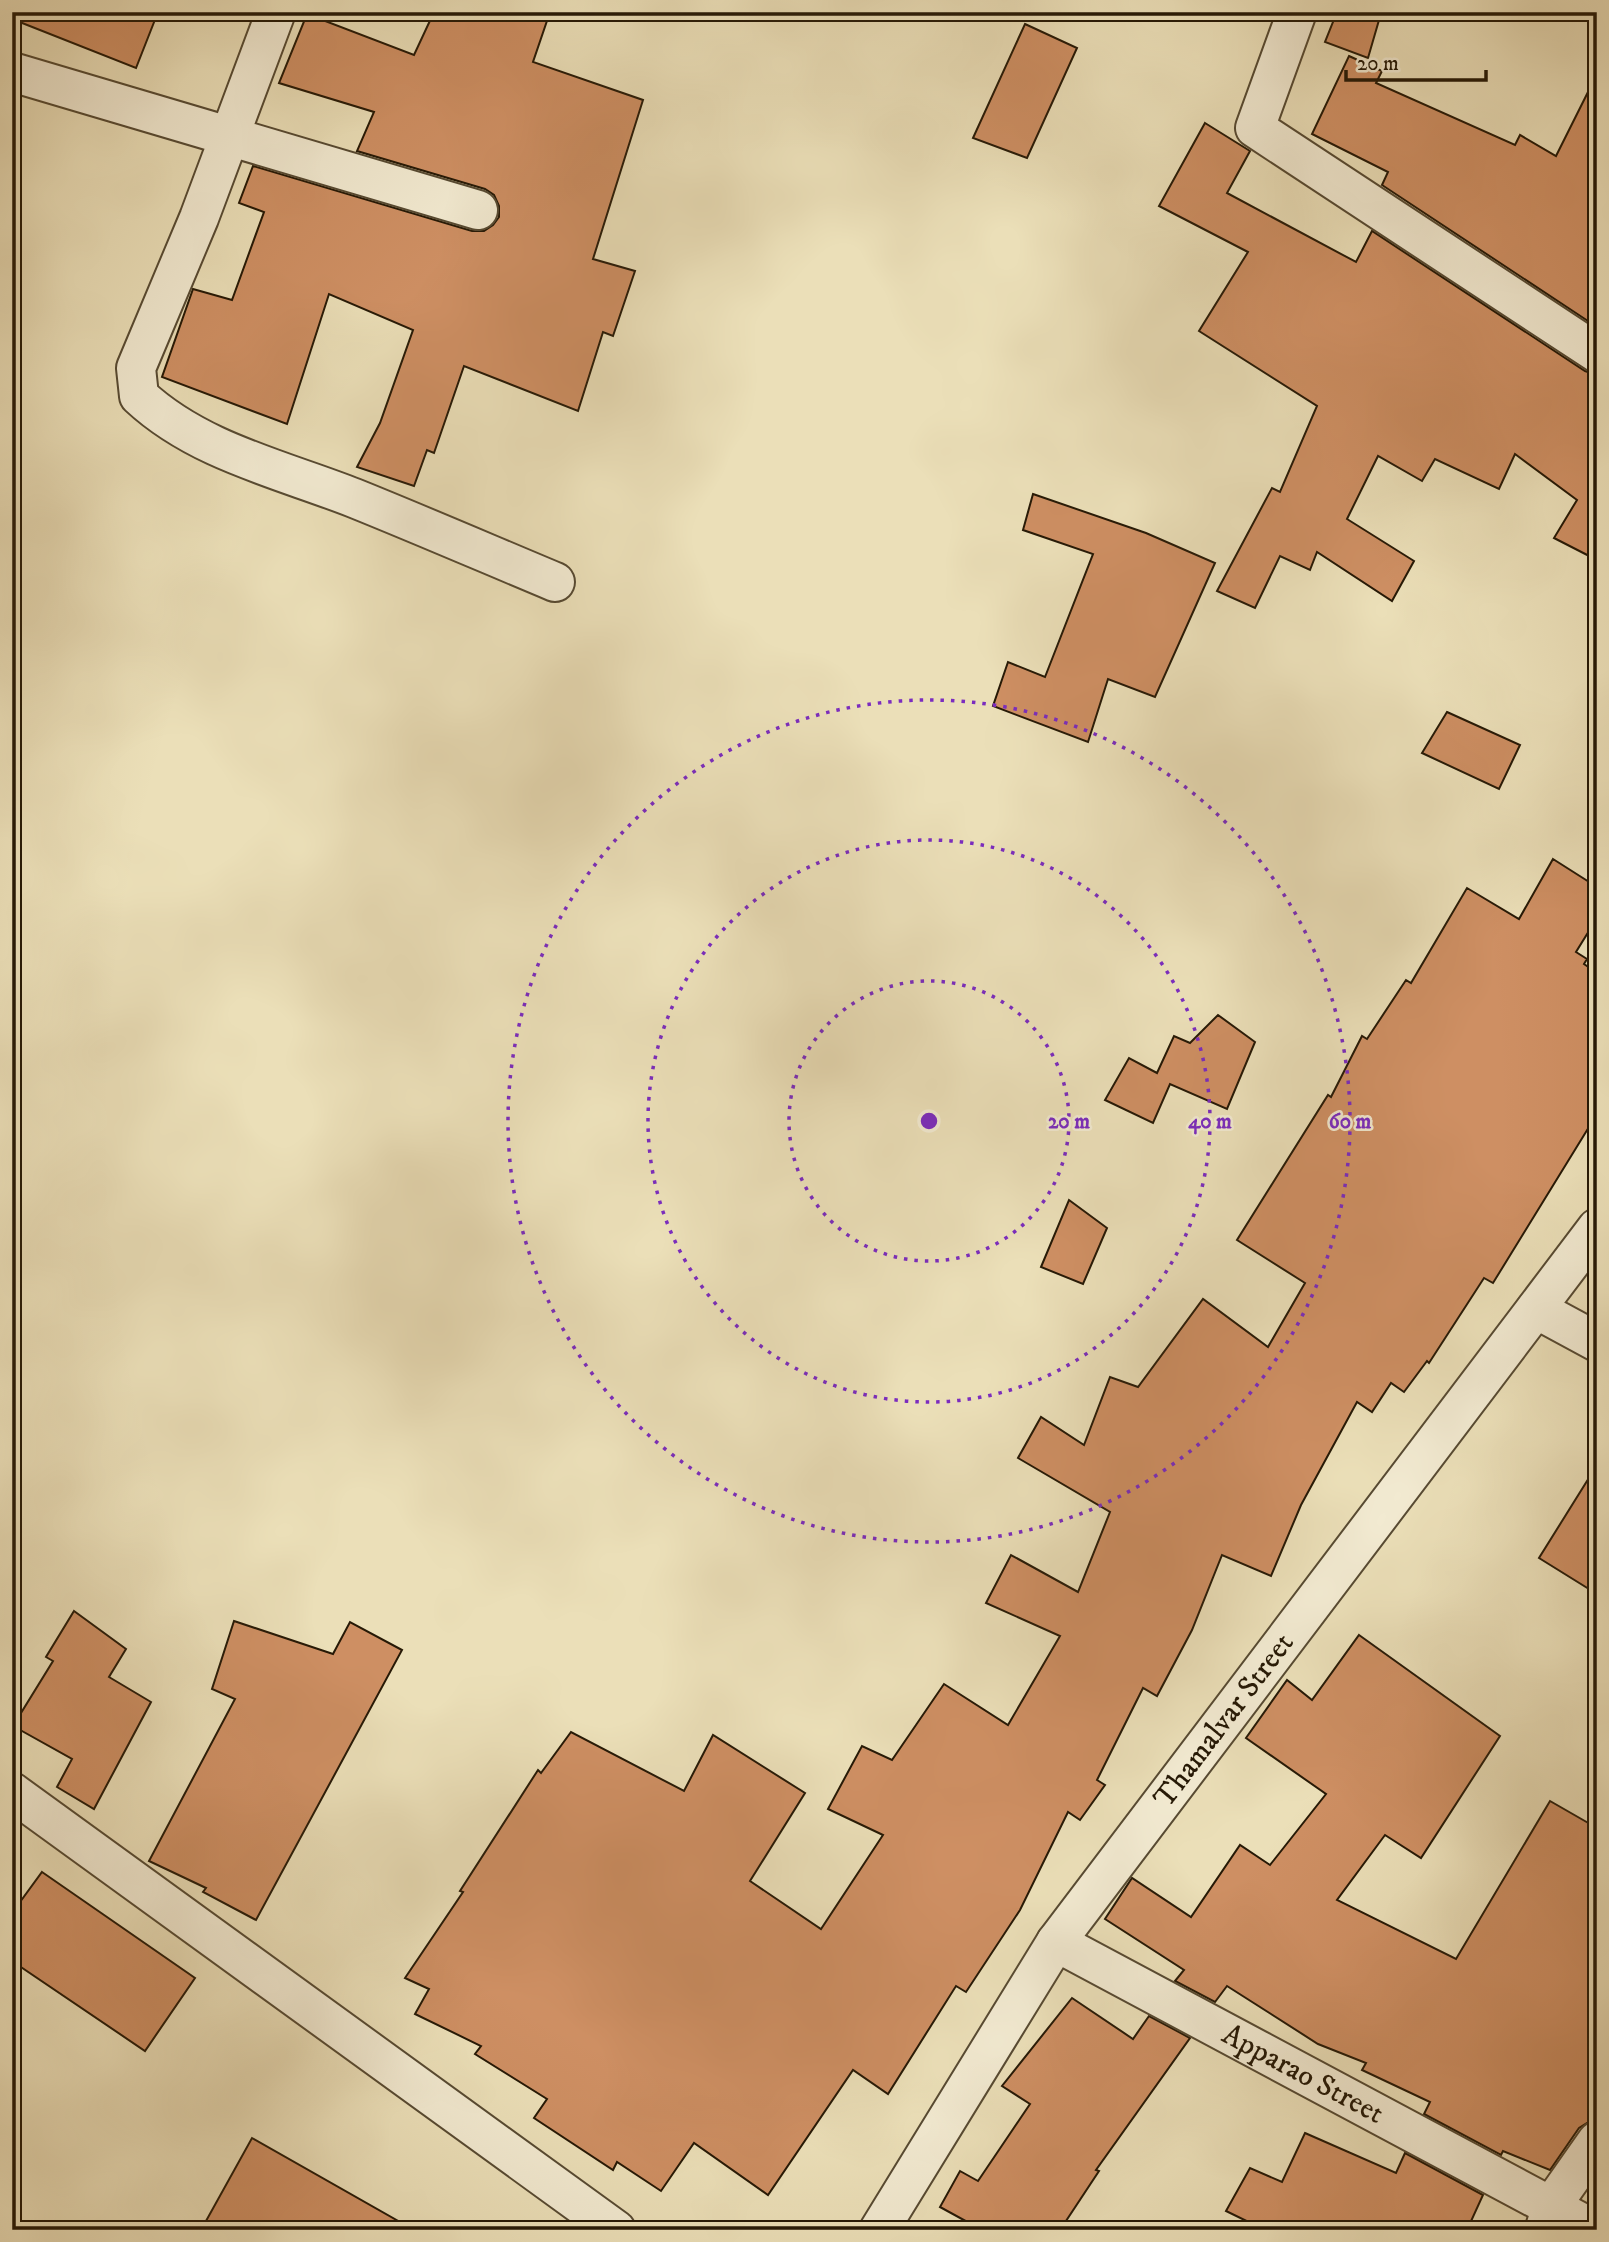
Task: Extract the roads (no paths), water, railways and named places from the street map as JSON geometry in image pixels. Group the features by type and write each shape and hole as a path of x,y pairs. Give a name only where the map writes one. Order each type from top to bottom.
{"street":[{"path":"276,12 231,138 136,368 139,396 159,415 208,443 353,498 555,582"},
{"path":"1297,12 1255,128 1597,353"},
{"path":"12,72 478,210"},
{"name":"Thamalvar Street","path":"879,2230 1056,1941 1597,1228"},
{"path":"1536,1309 1597,1342"},
{"path":"12,1792 616,2230"},
{"name":"Apparao Street","path":"1056,1941 1548,2217 1595,2230"},
{"path":"1548,2217 1597,2141"}]}
